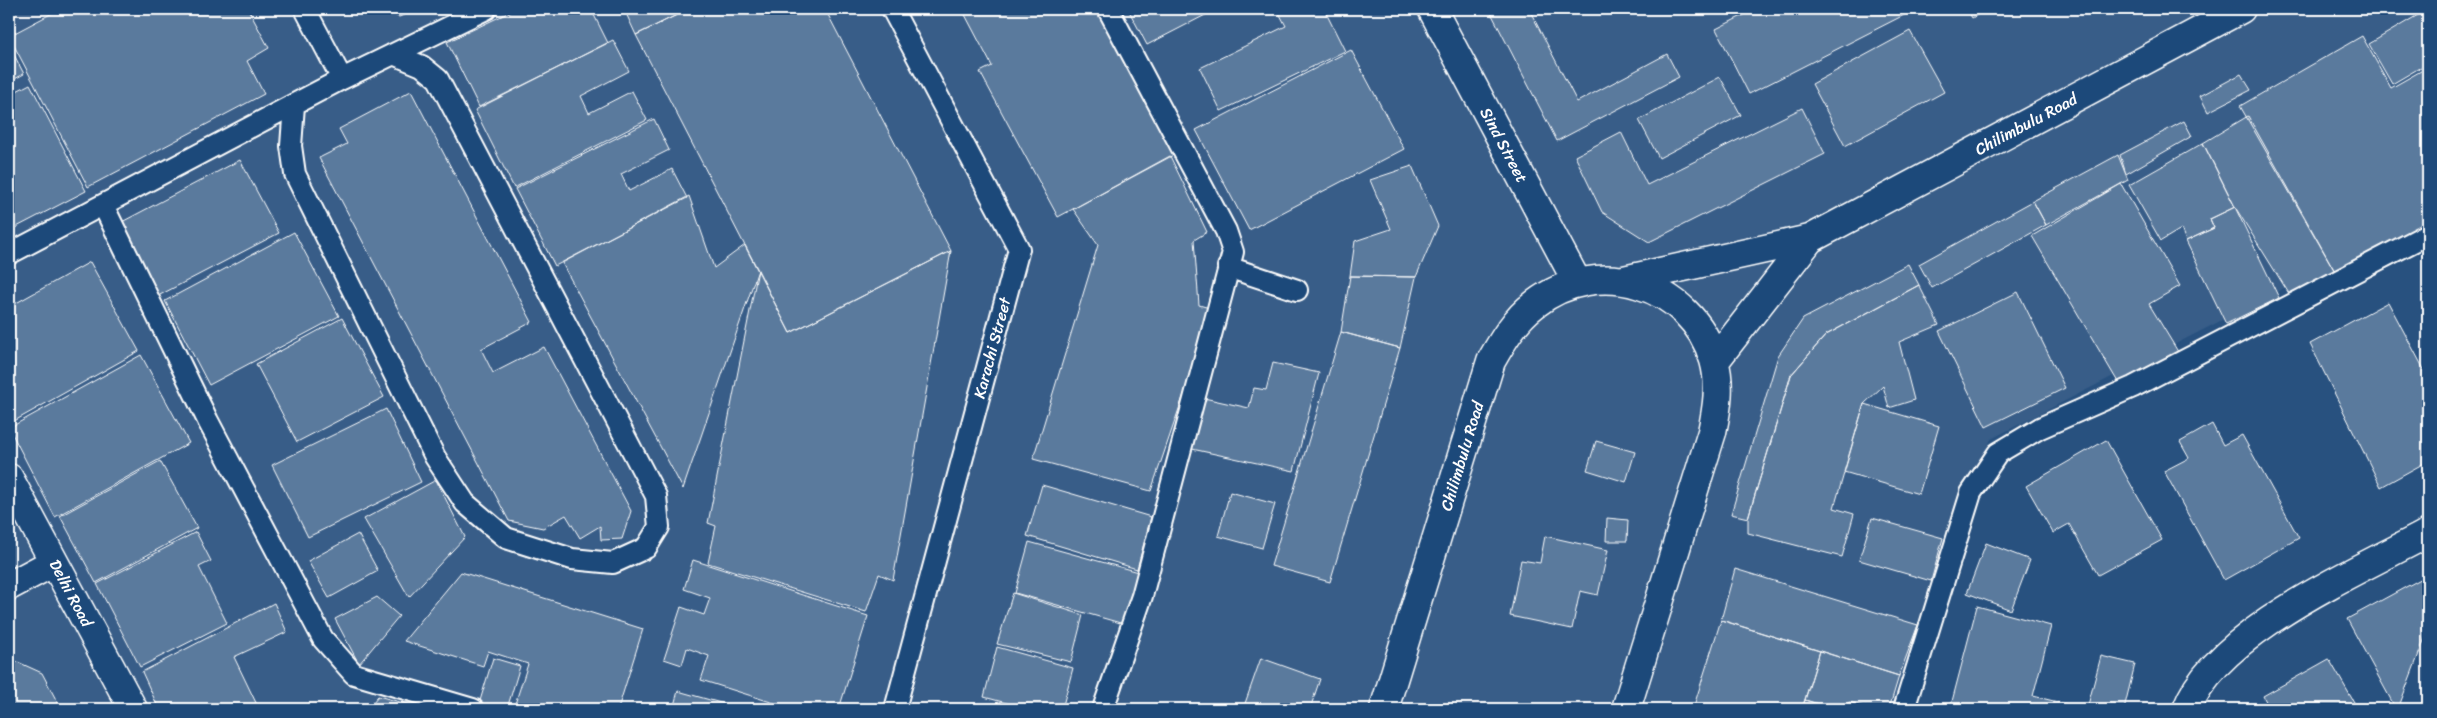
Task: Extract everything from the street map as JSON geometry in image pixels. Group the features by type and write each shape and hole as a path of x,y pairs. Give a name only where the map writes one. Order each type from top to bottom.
{"main road":[{"name":"Sind Street","path":"1432,9 1577,282"},
{"name":"Chilimbulu Road","path":"1622,280 1810,239 2241,9"},
{"name":"Chilimbulu Road","path":"1714,361 1810,239"},
{"name":"Chilimbulu Road","path":"1384,709 1491,361 1516,321 1534,304 1556,290 1577,282 1599,279 1622,280 1643,285 1662,294 1680,307 1695,323 1706,341 1714,361 1719,397 1712,432 1626,709"},
{"name":"Delhi Road","path":"9,478 133,709"},
{"path":"2187,709 2192,695 2229,650 2282,612 2428,533"},
{"path":"9,586 54,562"}],"lane":[{"path":"305,9 342,79"},
{"path":"9,254 342,79 486,9"},
{"name":"Karachi Street","path":"892,9 1019,249 895,709"},
{"path":"1103,709 1142,596 1233,252 1226,230 1108,9"},
{"path":"294,105 291,146 295,174 435,457 465,503 506,538 572,559 613,563 646,548 659,527 656,496 438,79 422,66 394,54"},
{"path":"103,205 208,421 324,639 354,674 473,709"},
{"path":"1904,709 1971,493 1998,453 2040,428 2133,387 2428,234"},
{"path":"1228,267 1297,290"}],"shaded area":[{"path":"9,9 2428,9 2428,214 1991,439 1931,581 1898,709 9,709"}],"building":[{"path":"60,9 248,9 269,48 247,61 264,94 88,187 9,36"},
{"path":"379,9 418,9 399,17"},
{"path":"516,9 591,9 608,43 479,107 447,42"},
{"path":"624,9 689,9 636,35"},
{"path":"689,9 825,9 951,251 790,333 636,35"},
{"path":"962,9 1097,9 1179,152 1058,217 980,72 992,66"},
{"path":"1128,9 1217,9 1147,45"},
{"path":"1277,9 1324,9 1345,51 1221,111 1200,68 1286,26"},
{"path":"1489,9 1529,9 1577,102 1667,54 1679,77 1557,141"},
{"path":"1756,9 1903,9 1906,14 1749,94 1716,29"},
{"path":"1967,9 1987,9 1972,18"},
{"path":"2428,9 2428,63 2392,84 2369,44"},
{"path":"1910,31 1944,92 1845,146 1812,84"},
{"path":"2362,36 2391,88 2428,67 2428,222 2337,275 2240,106"},
{"path":"613,40 629,71 581,96 589,113 632,91 647,120 514,188 475,110"},
{"path":"9,45 24,74 9,82"},
{"path":"1351,50 1404,149 1249,230 1196,130"},
{"path":"2241,74 2251,90 2208,112 2200,96"},
{"path":"1720,77 1741,115 1659,158 1639,120"},
{"path":"30,84 86,191 9,231 9,95"},
{"path":"411,91 532,322 481,349 493,373 544,347 631,511 622,539 601,540 600,526 580,538 566,515 543,528 509,521 319,158 347,144 339,129"},
{"path":"1802,108 1825,154 1649,242 1602,212 1575,156 1621,132 1647,185"},
{"path":"2248,116 2337,275 2293,300 2235,207 2203,143"},
{"path":"654,119 669,150 621,174 629,191 672,169 687,198 555,266 515,189"},
{"path":"2184,121 2192,136 2126,174 2120,155"},
{"path":"2203,143 2235,207 2210,219 2214,228 2186,241 2181,229 2161,241 2129,185"},
{"path":"2118,155 2128,180 2046,225 2033,201"},
{"path":"1170,156 1207,232 1194,240 1199,305 1213,309 1151,491 1033,459 1098,245 1073,209"},
{"path":"240,160 279,233 156,297 118,224"},
{"path":"1412,166 1438,226 1416,277 1350,276 1355,241 1391,229 1370,180"},
{"path":"2121,184 2180,286 2149,304 2180,355 2122,389 2032,236"},
{"path":"689,196 714,268 745,245 758,270 683,489 562,263"},
{"path":"2033,201 2046,225 1932,288 1919,264"},
{"path":"2235,207 2279,298 2226,324 2186,241 2214,228 2210,219"},
{"path":"294,232 339,316 209,385 165,301"},
{"path":"951,251 893,580 879,574 866,612 708,563 716,526 708,523 758,270 790,333"},
{"path":"90,262 139,351 9,424 9,307"},
{"path":"1908,264 1919,285 1826,335 1791,375 1748,518 1731,514 1778,356 1803,319"},
{"path":"1350,276 1416,277 1400,348 1341,332"},
{"path":"1919,285 1939,325 1899,342 1914,400 1889,408 1883,386 1864,404 1834,508 1854,514 1842,557 1748,533 1748,518 1791,375 1826,335"},
{"path":"2018,292 2065,388 1986,427 1939,331"},
{"path":"2388,302 2428,377 2428,461 2381,487 2310,344"},
{"path":"342,318 384,397 297,442 256,364"},
{"path":"1341,332 1400,348 1330,582 1271,566"},
{"path":"141,355 189,443 55,517 9,428"},
{"path":"1273,363 1319,373 1294,471 1192,449 1204,398 1249,408 1254,388 1266,390"},
{"path":"1864,404 1939,426 1919,494 1844,472"},
{"path":"386,409 421,482 308,537 272,465"},
{"path":"2212,424 2223,445 2242,435 2299,538 2224,580 2164,471 2189,458 2180,442"},
{"path":"2106,440 2162,540 2098,575 2069,524 2053,533 2026,486"},
{"path":"1596,441 1635,452 1626,482 1587,470"},
{"path":"160,461 197,528 96,583 60,516"},
{"path":"436,480 465,537 409,597 364,519"},
{"path":"1042,485 1151,517 1137,569 1027,536"},
{"path":"1230,492 1275,504 1262,548 1218,536"},
{"path":"1607,518 1628,520 1627,541 1606,541"},
{"path":"1872,518 1943,538 1931,581 1859,560"},
{"path":"196,532 211,561 199,567 227,623 140,667 97,584"},
{"path":"358,534 378,571 329,598 308,561"},
{"path":"1545,536 1608,550 1598,595 1580,591 1572,629 1510,616 1521,560 1540,563"},
{"path":"1029,542 1138,572 1124,624 1015,593"},
{"path":"1986,543 2030,560 2011,610 1967,593"},
{"path":"693,560 868,616 839,709 793,709 701,680 709,656 687,648 682,665 664,659 681,607 704,615 710,598 684,589"},
{"path":"1735,569 1918,625 1899,676 1721,620"},
{"path":"461,572 643,629 618,709 533,709 515,704 528,664 488,651 483,666 404,641"},
{"path":"2428,575 2428,630 2398,709 2396,709 2347,619"},
{"path":"1013,593 1083,615 1071,662 997,644"},
{"path":"377,597 399,616 359,664 335,619"},
{"path":"274,603 287,632 234,657 259,709 159,709 142,672"},
{"path":"1977,606 2051,626 2033,696 2066,704 2064,709 1950,709"},
{"path":"1721,620 1820,651 1802,709 1693,709"},
{"path":"997,647 1073,668 1062,709 1029,709 984,697"},
{"path":"1820,651 1899,676 1889,709 1871,709 1849,702 1847,709 1834,709 1805,700"},
{"path":"2101,656 2135,664 2124,709 2087,709"},
{"path":"9,658 42,673 61,709 9,709"},
{"path":"493,658 520,666 507,709 496,709 479,704"},
{"path":"1261,658 1320,679 1310,709 1243,709"},
{"path":"2329,659 2358,709 2270,709 2263,696"},
{"path":"678,691 742,709 673,709"},
{"path":"378,696 422,708 422,709 367,709"},
{"path":"1805,700 1834,709 1802,709"}]}
